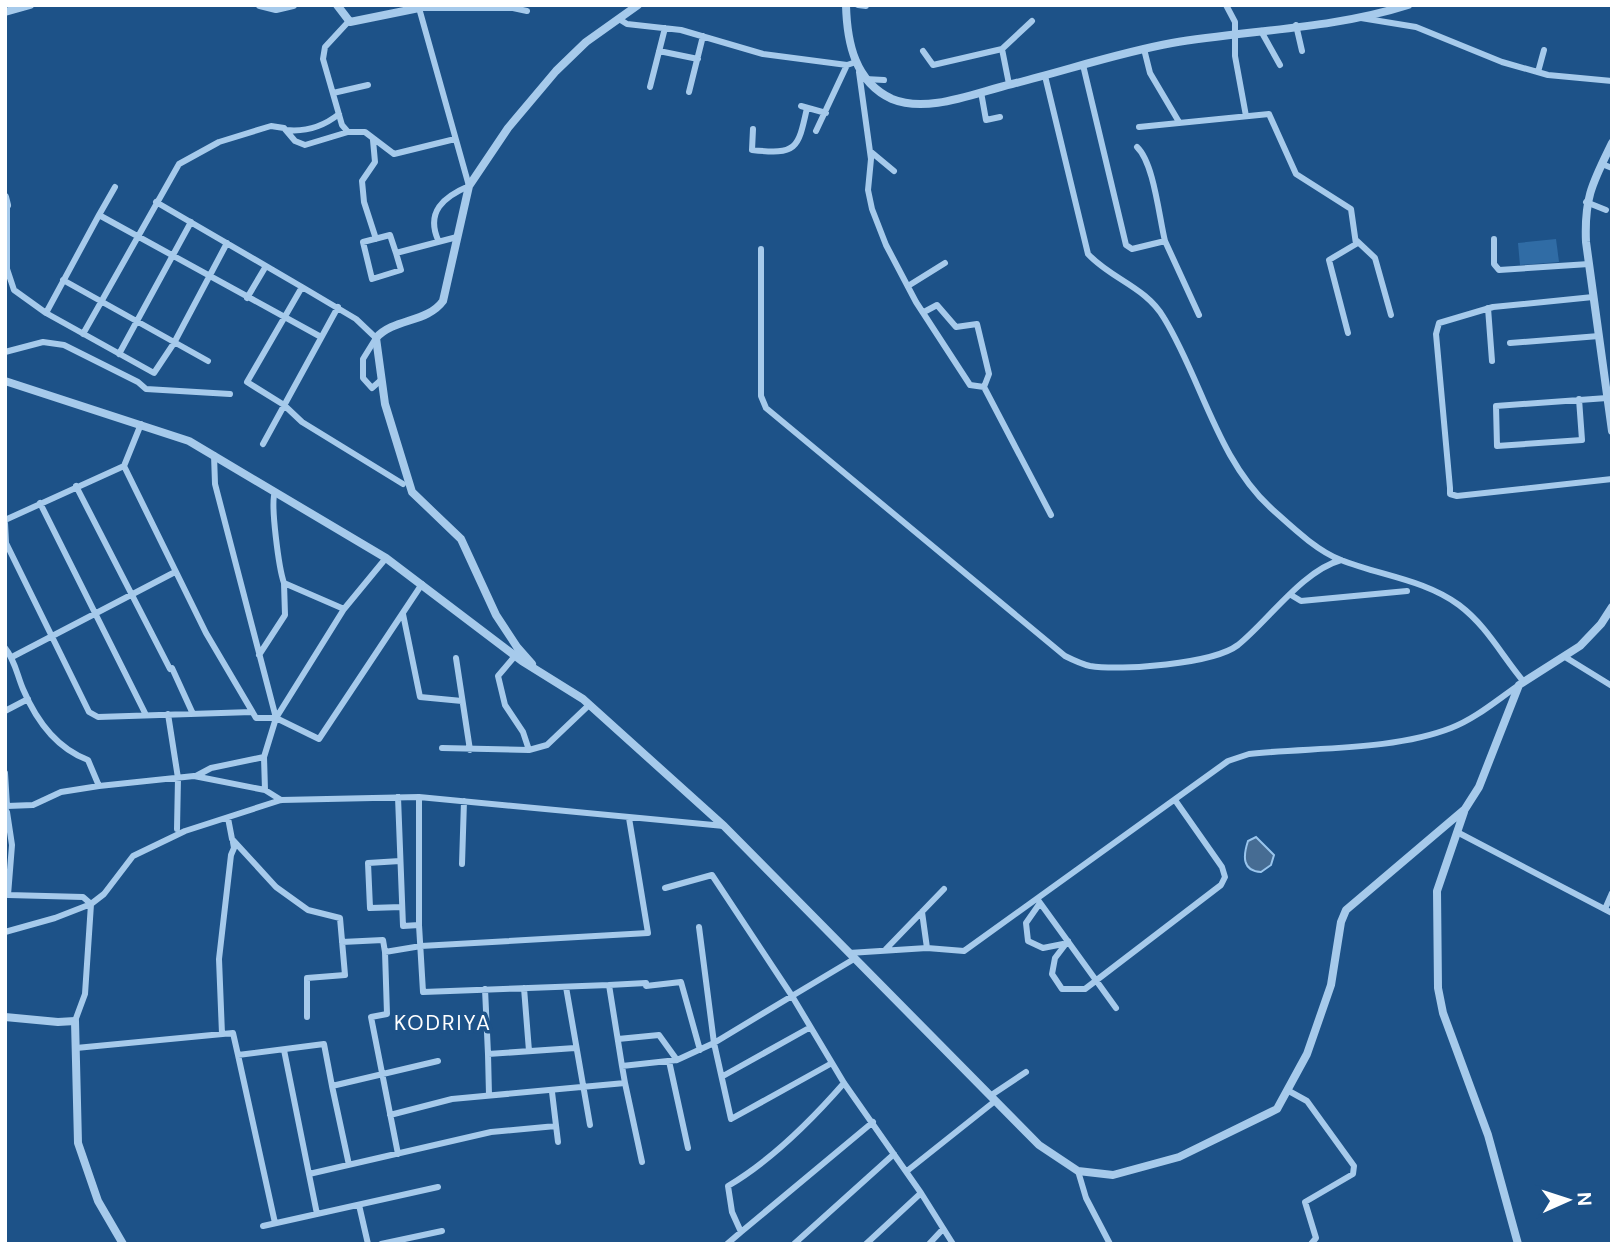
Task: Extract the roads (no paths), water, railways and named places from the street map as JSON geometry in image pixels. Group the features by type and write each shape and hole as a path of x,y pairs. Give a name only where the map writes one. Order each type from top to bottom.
{"street":[{"path":"5,12 30,5"},
{"path":"260,5 276,9 293,5"},
{"path":"337,5 349,20"},
{"path":"383,390 372,388 363,378 362,359 384,329 435,311 443,301 469,186 508,128 556,71 586,42 638,5"},
{"path":"816,131 851,63 846,5"},
{"path":"858,5 866,6"},
{"path":"1226,5 1233,15 1235,56 1246,116"},
{"path":"618,19 627,24 704,36 762,54 851,63 872,87 894,100 918,104 982,92 1144,49 1260,29 1356,18 1408,5"},
{"path":"418,7 469,186"},
{"path":"348,132 339,114 324,59 325,47 349,20 418,7 513,8 527,11"},
{"path":"1356,18 1416,27 1502,62 1538,72 1612,81"},
{"path":"923,51 933,65 1002,49 1032,21"},
{"path":"1296,25 1302,51"},
{"path":"650,87 665,28"},
{"path":"1260,29 1280,65"},
{"path":"689,92 704,36"},
{"path":"1002,49 1009,84"},
{"path":"1144,49 1150,73 1180,122"},
{"path":"1538,72 1544,50"},
{"path":"659,51 698,59"},
{"path":"1083,65 1126,245 1132,249 1165,241"},
{"path":"862,76 884,80"},
{"path":"862,76 870,151 868,190 872,209 886,245 908,286 970,385 984,387"},
{"path":"1045,76 1088,254 1156,306 1177,342 1241,475 1259,497 1297,530 1341,560 1413,581 1458,604 1489,634 1521,684"},
{"path":"333,93 368,85"},
{"path":"982,92 986,120 1000,117"},
{"path":"753,129 752,150 793,148 800,142 804,107 825,113"},
{"path":"83,334 179,164 219,142 271,126 304,132 330,121 339,114"},
{"path":"1139,127 1269,114 1296,174 1351,209 1357,241 1375,258 1391,315"},
{"path":"286,130 295,141 305,145 348,132 365,132 394,154 455,139"},
{"path":"373,140 375,162 362,181 364,202 376,239"},
{"path":"1612,143 1586,202 1589,264 1612,431"},
{"path":"1137,146 1144,153 1148,165 1165,241 1199,315"},
{"path":"870,151 894,171"},
{"path":"1602,164 1612,168"},
{"path":"438,240 432,227 438,205 450,194 469,186"},
{"path":"46,313 115,187"},
{"path":"6,201 7,268 14,290 46,313 154,373 174,343 227,243"},
{"path":"156,202 356,318 376,338 383,390 412,492 461,539 496,615 517,647 537,668"},
{"path":"1586,202 1606,210"},
{"path":"99,215 321,337"},
{"path":"119,354 191,222"},
{"path":"390,235 396,253 401,270 372,279 363,242 390,235"},
{"path":"396,253 457,237"},
{"path":"1494,239 1494,264 1499,270 1589,264"},
{"path":"1348,333 1339,307 1329,260 1351,249 1357,241"},
{"path":"761,249 761,396 766,408 1065,656 1088,665 1116,667 1221,654 1239,644 1322,568 1341,560"},
{"path":"908,286 945,262"},
{"path":"247,298 266,266"},
{"path":"63,280 208,361"},
{"path":"302,287 247,382 284,405 302,422 403,484"},
{"path":"1594,297 1488,308 1442,321 1436,327 1450,494 1457,496 1612,479"},
{"path":"924,312 937,305 956,327 977,324 989,374 984,387 1051,514"},
{"path":"263,443 338,307"},
{"path":"1488,308 1492,361"},
{"path":"1510,344 1599,336"},
{"path":"5,352 43,342 64,345 138,382 146,390 230,394"},
{"path":"372,388 382,380"},
{"path":"5,381 189,441 386,558 514,656 537,668 589,705 724,826 1039,1144 1078,1171 1084,1182 1086,1198 1110,1244"},
{"path":"1579,398 1582,440 1497,446 1496,405 1579,398 1607,398"},
{"path":"141,424 124,466 76,486 5,522 6,543 89,712 98,717 252,712"},
{"path":"214,456 215,484 276,718"},
{"path":"124,466 174,572 256,718 276,718 319,739 422,584"},
{"path":"76,486 193,714"},
{"path":"259,655 285,615 284,583 272,514 271,500 275,492"},
{"path":"40,503 146,715"},
{"path":"265,790 264,757 276,718 344,610 386,558"},
{"path":"12,657 174,572"},
{"path":"284,583 344,610"},
{"path":"1291,595 1301,601 1407,591"},
{"path":"622,1066 673,1060 700,1050 792,996 852,956 886,949 964,951 1039,901 1216,768 1238,757 1396,740 1436,733 1465,722 1565,657 1601,624 1612,607"},
{"path":"403,614 420,697 462,701"},
{"path":"5,649 12,657 28,699 53,739 70,753 88,760 99,786"},
{"path":"514,656 498,676 505,705 523,732 529,750"},
{"path":"1565,657 1612,686"},
{"path":"456,658 470,750"},
{"path":"1518,1244 1495,1159 1443,1013 1438,988 1437,891 1465,809 1479,787 1521,684"},
{"path":"5,711 28,699"},
{"path":"442,748 529,750 547,745 589,705"},
{"path":"168,715 178,778 177,829"},
{"path":"6,810 33,805 61,792 194,776 211,768 264,757"},
{"path":"5,773 6,810 12,845 8,895 83,897 91,904"},
{"path":"194,776 265,790 281,800"},
{"path":"398,797 403,926 419,925"},
{"path":"5,932 55,918 91,904 104,894 133,856 185,831 281,800 419,797 724,826"},
{"path":"419,797 419,925 423,992 681,982 686,991 700,1050"},
{"path":"1068,941 1055,958 1052,974 1062,989 1085,989 1224,881 1222,867 1175,800"},
{"path":"461,864 464,801"},
{"path":"1078,1171 1113,1175 1179,1157 1277,1109 1307,1054 1331,985 1341,922 1346,910 1465,809"},
{"path":"222,1034 219,959 234,848 228,818"},
{"path":"385,952 421,946 648,933 629,818"},
{"path":"1457,832 1608,911 1612,893"},
{"path":"232,839 291,899 308,910 340,918 345,975 307,978 307,1017"},
{"path":"400,861 369,863 370,908 402,907"},
{"path":"665,888 712,875 792,996 844,1083 907,1171 953,1244"},
{"path":"886,949 944,890"},
{"path":"1039,901 1116,1008"},
{"path":"1039,901 1026,923 1028,941 1043,948 1054,948 1068,941"},
{"path":"91,904 85,994 75,1021 80,1151 98,1201 123,1244"},
{"path":"922,912 927,948"},
{"path":"699,927 714,1043 731,1119 832,1063"},
{"path":"342,942 383,940 387,1014 372,1017 398,1154"},
{"path":"609,985 625,1083 642,1162"},
{"path":"566,987 590,1125"},
{"path":"524,988 529,1051"},
{"path":"485,989 489,1095"},
{"path":"5,1017 75,1021"},
{"path":"723,1076 809,1028"},
{"path":"76,1048 233,1033 275,1223"},
{"path":"618,1039 659,1035 673,1060 688,1148"},
{"path":"238,1055 324,1044 349,1165"},
{"path":"488,1054 575,1048"},
{"path":"284,1050 317,1214"},
{"path":"332,1086 438,1061"},
{"path":"907,1171 1026,1072"},
{"path":"390,1115 452,1099 552,1092 625,1083"},
{"path":"741,1232 732,1212 728,1186 751,1172 818,1112 844,1083"},
{"path":"1287,1090 1307,1101 1354,1166 1353,1174 1305,1202 1317,1238 1311,1244"},
{"path":"552,1092 558,1142"},
{"path":"727,1244 873,1122"},
{"path":"309,1174 491,1132 556,1126"},
{"path":"794,1244 894,1154"},
{"path":"263,1226 438,1187"},
{"path":"866,1244 921,1193"},
{"path":"359,1205 368,1244"},
{"path":"929,1244 943,1229"},
{"path":"382,1244 442,1231"},
{"path":"421,1234 424,1244"}],"district":[{"name":"KODRIYA","path":"443,1023"}]}
